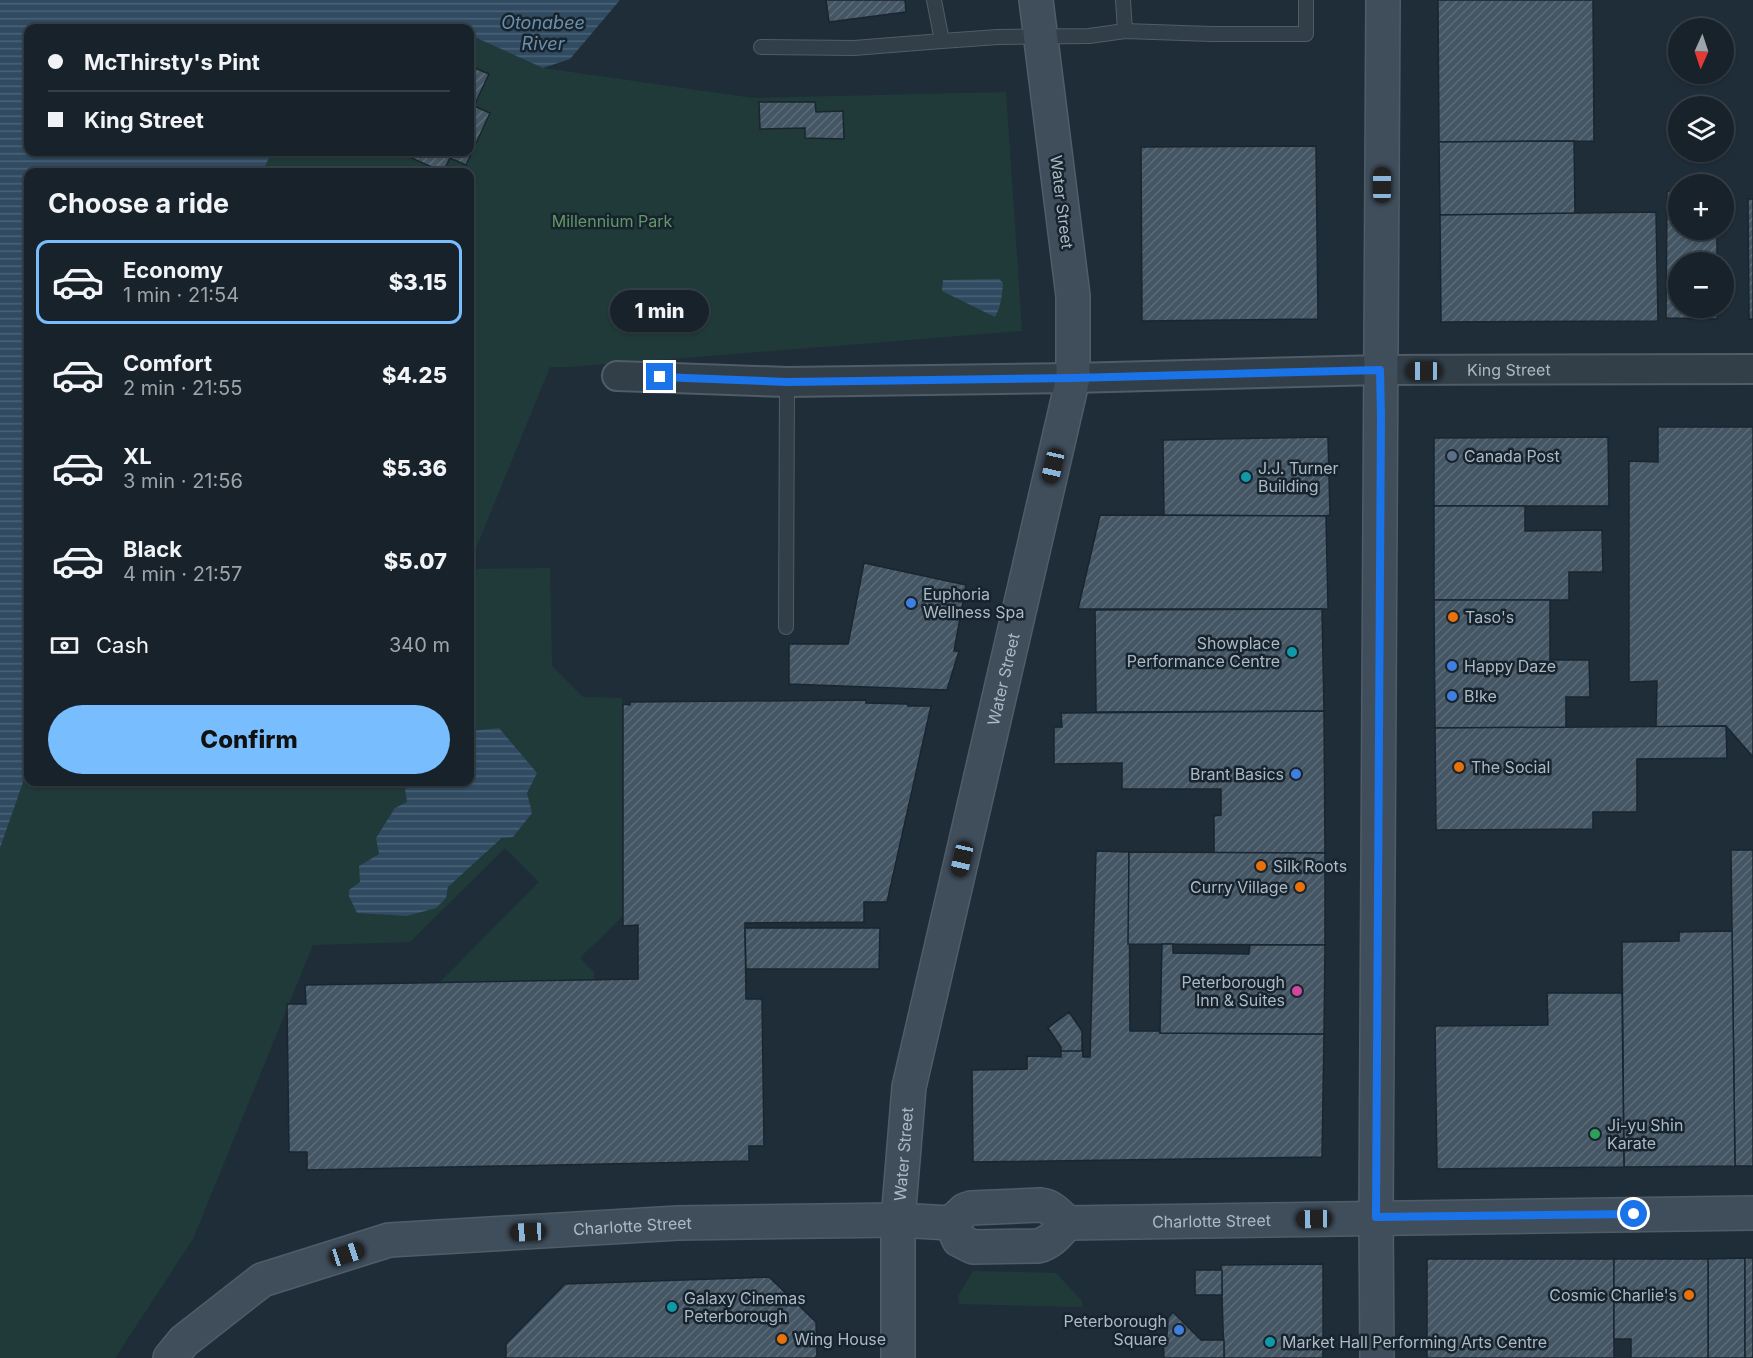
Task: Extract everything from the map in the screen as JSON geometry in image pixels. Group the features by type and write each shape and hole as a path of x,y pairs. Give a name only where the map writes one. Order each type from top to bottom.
{"main road":[{"name":"Water Street","path":"898,1358 898,1220 909,1087 1073,378 1074,296 1036,0"},
{"path":"1377,1358 1383,0"},
{"name":"Charlotte Street","path":"170,1358 184,1341 262,1280 389,1240 678,1223 898,1220 951,1223 959,1240 973,1247 1038,1246 1053,1239 1067,1223 1753,1212"}],"street":[{"name":"King Street","path":"617,376 787,382 1380,370 1753,369"}],"lane":[{"path":"934,0 942,41"},
{"path":"1123,0 1125,31"},
{"path":"761,47 854,48 998,37 1089,36 1125,31 1306,34 1306,0"},
{"path":"786,627 787,382"}],"green space":[{"name":"Millennium Park","path":"474,37 543,68 753,98 1006,92 1022,331 550,367 474,553 474,168 264,168 270,156 474,156"},
{"path":"550,568 552,666 583,697 622,698 623,915 580,958 594,972 594,980 439,983 539,882 505,848 410,942 313,945 193,1239 115,1358 0,1358 0,847 24,779 24,786 408,786 405,790 407,802 379,854 359,866 446,898 448,887 531,813 527,793 536,773 499,728 474,731 474,569"},
{"path":"973,1271 1056,1273 1082,1301 1082,1307 959,1304 958,1296"}],"water":[{"name":"Otonabee River","path":"0,0 620,0 570,59 543,68 474,37 474,24 24,24 24,156 270,156 264,168 24,168 24,779 0,848"},
{"path":"999,279 1003,283 1000,305 995,317 942,291 943,280"},
{"path":"499,728 537,773 527,793 532,813 513,837 502,838 448,887 446,898 436,908 407,916 357,913 349,896 349,890 360,882 359,866 379,854 376,838 395,808 407,802 405,790 408,786 474,786 474,731"}],"building":[{"path":"826,0 905,0 906,12 829,22"},
{"path":"1438,0 1593,0 1594,141 1439,142"},
{"path":"474,68 489,74 474,106"},
{"path":"759,102 815,102 816,112 843,111 844,139 805,138 805,128 760,129"},
{"path":"474,106 490,113 474,148"},
{"path":"1574,141 1575,214 1440,215 1439,142"},
{"path":"1316,146 1318,319 1142,321 1141,147"},
{"path":"407,156 470,156 466,165 450,158 445,168 434,168"},
{"path":"1668,191 1668,240 1717,240 1717,252 1668,252 1668,318 1717,319 1666,318"},
{"path":"1748,199 1753,199 1753,319 1749,319"},
{"path":"1656,212 1658,321 1441,322 1440,215"},
{"path":"1658,427 1753,427 1753,757 1726,726 1656,727 1657,681 1629,682 1629,461 1658,462"},
{"name":"J.J. Turner Building","path":"1328,437 1330,515 1164,515 1163,440"},
{"path":"1608,437 1609,506 1434,506 1434,438"},
{"path":"1434,506 1525,506 1525,531 1602,530 1603,572 1569,572 1569,600 1434,600"},
{"path":"1100,515 1326,516 1328,609 1078,609"},
{"path":"864,563 966,585 954,651 959,651 947,690 789,684 789,644 848,644"},
{"path":"1434,600 1550,600 1550,660 1589,660 1590,697 1566,697 1566,728 1435,728"},
{"path":"1322,609 1324,711 1096,712 1095,610"},
{"path":"866,700 866,703 931,706 887,902 864,902 864,922 745,923 746,999 762,999 764,1146 749,1146 749,1161 307,1170 307,1152 289,1152 287,1004 306,1004 305,985 638,979 638,925 623,926 623,704 630,705 630,702"},
{"path":"1324,711 1325,853 1214,853 1214,816 1221,815 1221,789 1122,789 1122,763 1054,764 1054,727 1062,727 1061,713"},
{"path":"1726,726 1727,758 1637,759 1637,812 1593,812 1593,829 1436,830 1435,728"},
{"path":"1731,850 1753,850 1753,1166 1735,1166"},
{"path":"1096,851 1129,852 1130,1031 1324,1034 1322,1157 973,1162 972,1070 1027,1069 1027,1056 1061,1057 1061,1047 1048,1028 1069,1012 1082,1031 1083,1057 1090,1057"},
{"path":"1129,852 1325,853 1325,945 1128,944"},
{"path":"745,928 880,928 879,969 746,969"},
{"path":"1732,931 1735,1166 1624,1167 1622,942 1679,941 1679,932"},
{"path":"1162,944 1173,944 1173,953 1249,954 1250,945 1325,945 1324,1034 1160,1033"},
{"path":"1547,993 1622,993 1624,1167 1437,1169 1435,1026 1548,1025"},
{"path":"1069,1012 1082,1031 1082,1051 1061,1051 1061,1047 1048,1028"},
{"path":"1745,1258 1745,1358 1708,1358 1708,1259"},
{"path":"1745,1258 1753,1258 1753,1358 1745,1358"},
{"path":"1427,1259 1614,1259 1614,1358 1427,1358"},
{"path":"1614,1259 1708,1259 1708,1358 1631,1358 1631,1339 1614,1339"},
{"name":"Market Hall Performing Arts Centre","path":"1323,1264 1323,1358 1224,1358 1221,1265"},
{"path":"1195,1270 1222,1270 1222,1295 1195,1295"},
{"name":"Galaxy Cinemas Peterborough","path":"769,1277 816,1322 817,1356 815,1358 506,1358 506,1344 565,1284"},
{"name":"Peterborough Square","path":"1173,1312 1201,1340 1224,1340 1224,1358 1164,1358 1163,1338 1167,1335 1168,1318"}],"place":[{"name":"Canada Post","path":"1452,456"},
{"name":"J.J. Turner Building","path":"1246,477"},
{"name":"Euphoria Wellness Spa","path":"911,603"},
{"name":"Taso's","path":"1453,617"},
{"name":"Showplace Performance Centre","path":"1292,652"},
{"name":"Happy Daze","path":"1452,666"},
{"name":"B!ke","path":"1452,696"},
{"name":"The Social","path":"1459,767"},
{"name":"Brant Basics","path":"1296,774"},
{"name":"Silk Roots","path":"1261,866"},
{"name":"Curry Village","path":"1300,887"},
{"name":"Peterborough Inn & Suites","path":"1297,991"},
{"name":"Ji-yu Shin Karate","path":"1595,1134"},
{"name":"Cosmic Charlie's","path":"1689,1295"},
{"name":"Galaxy Cinemas Peterborough","path":"672,1307"},
{"name":"Peterborough Square","path":"1179,1330"},
{"name":"Wing House","path":"782,1339"},
{"name":"Market Hall Performing Arts Centre","path":"1270,1342"}],"route":[{"path":"660,377 787,382 1380,370 1376,1217 1634,1214"}]}
